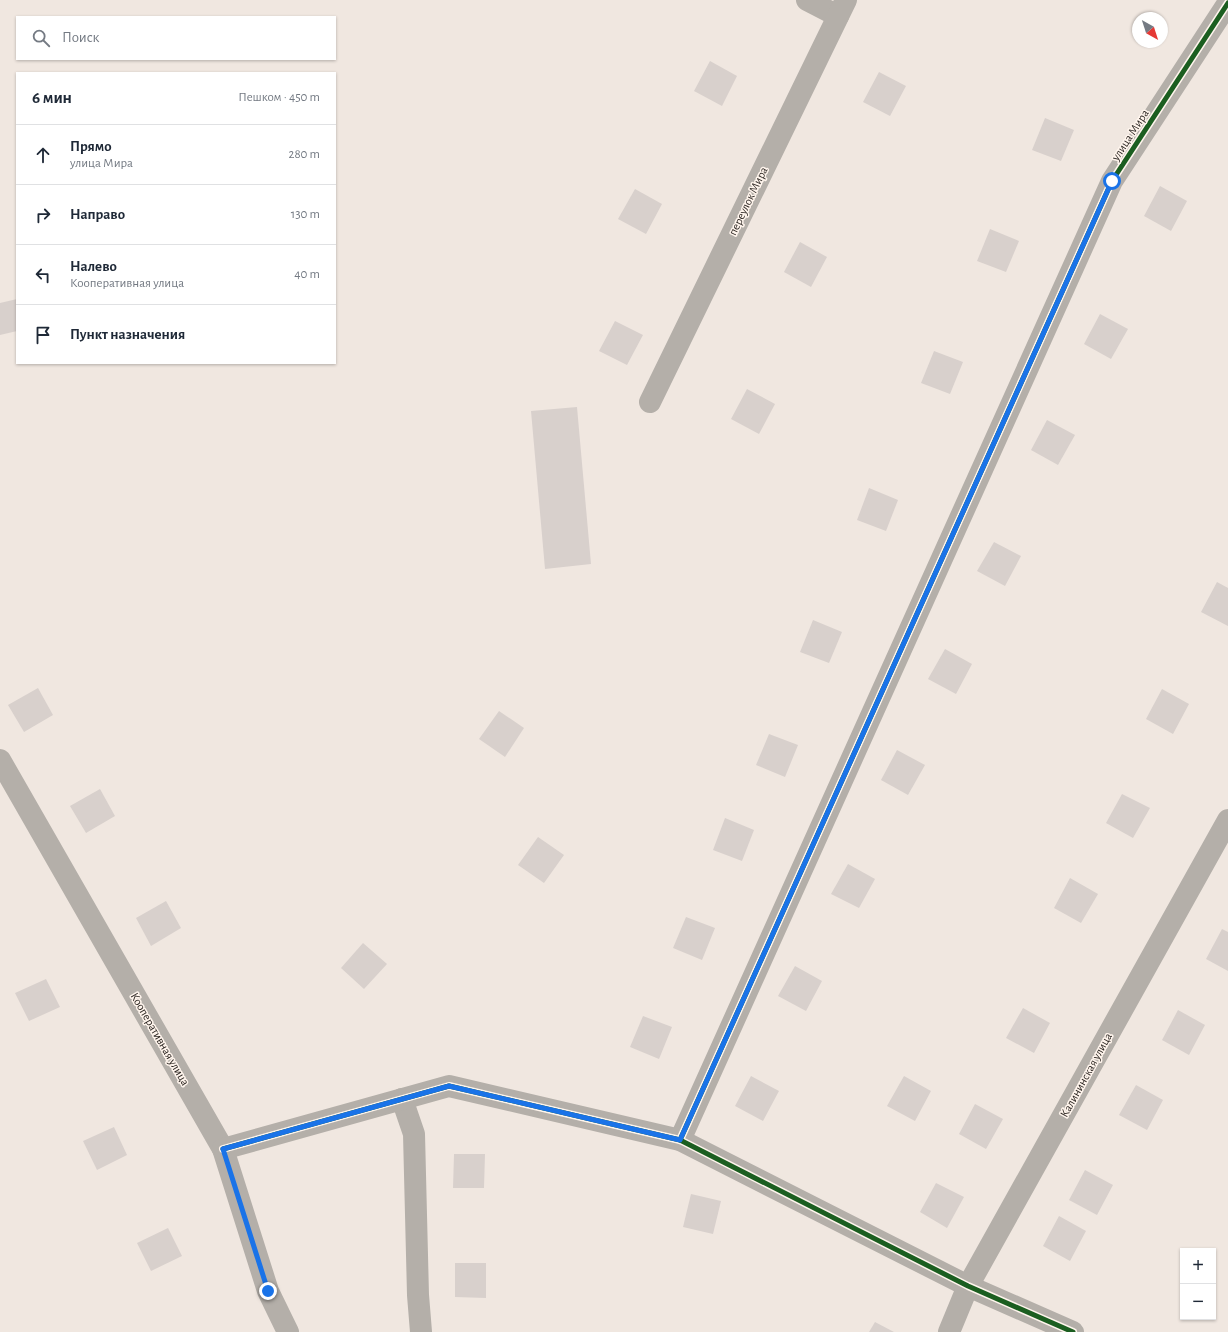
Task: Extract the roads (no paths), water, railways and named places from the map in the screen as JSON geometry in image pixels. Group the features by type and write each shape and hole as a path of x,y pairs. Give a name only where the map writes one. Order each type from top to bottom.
{"street":[{"path":"807,0 842,8"},
{"name":"улица Мира","path":"680,1140 1112,181 1228,3"},
{"name":"переулок Мира","path":"650,402 842,8"},
{"name":"Кооперативная улица","path":"0,760 223,1149 268,1291 288,1332"},
{"name":"Калининская улица","path":"949,1332 968,1286 1228,820"},
{"path":"223,1149 449,1086 680,1140 968,1286 1073,1332"},
{"path":"402,1099 414,1134 418,1295 421,1332"}]}
